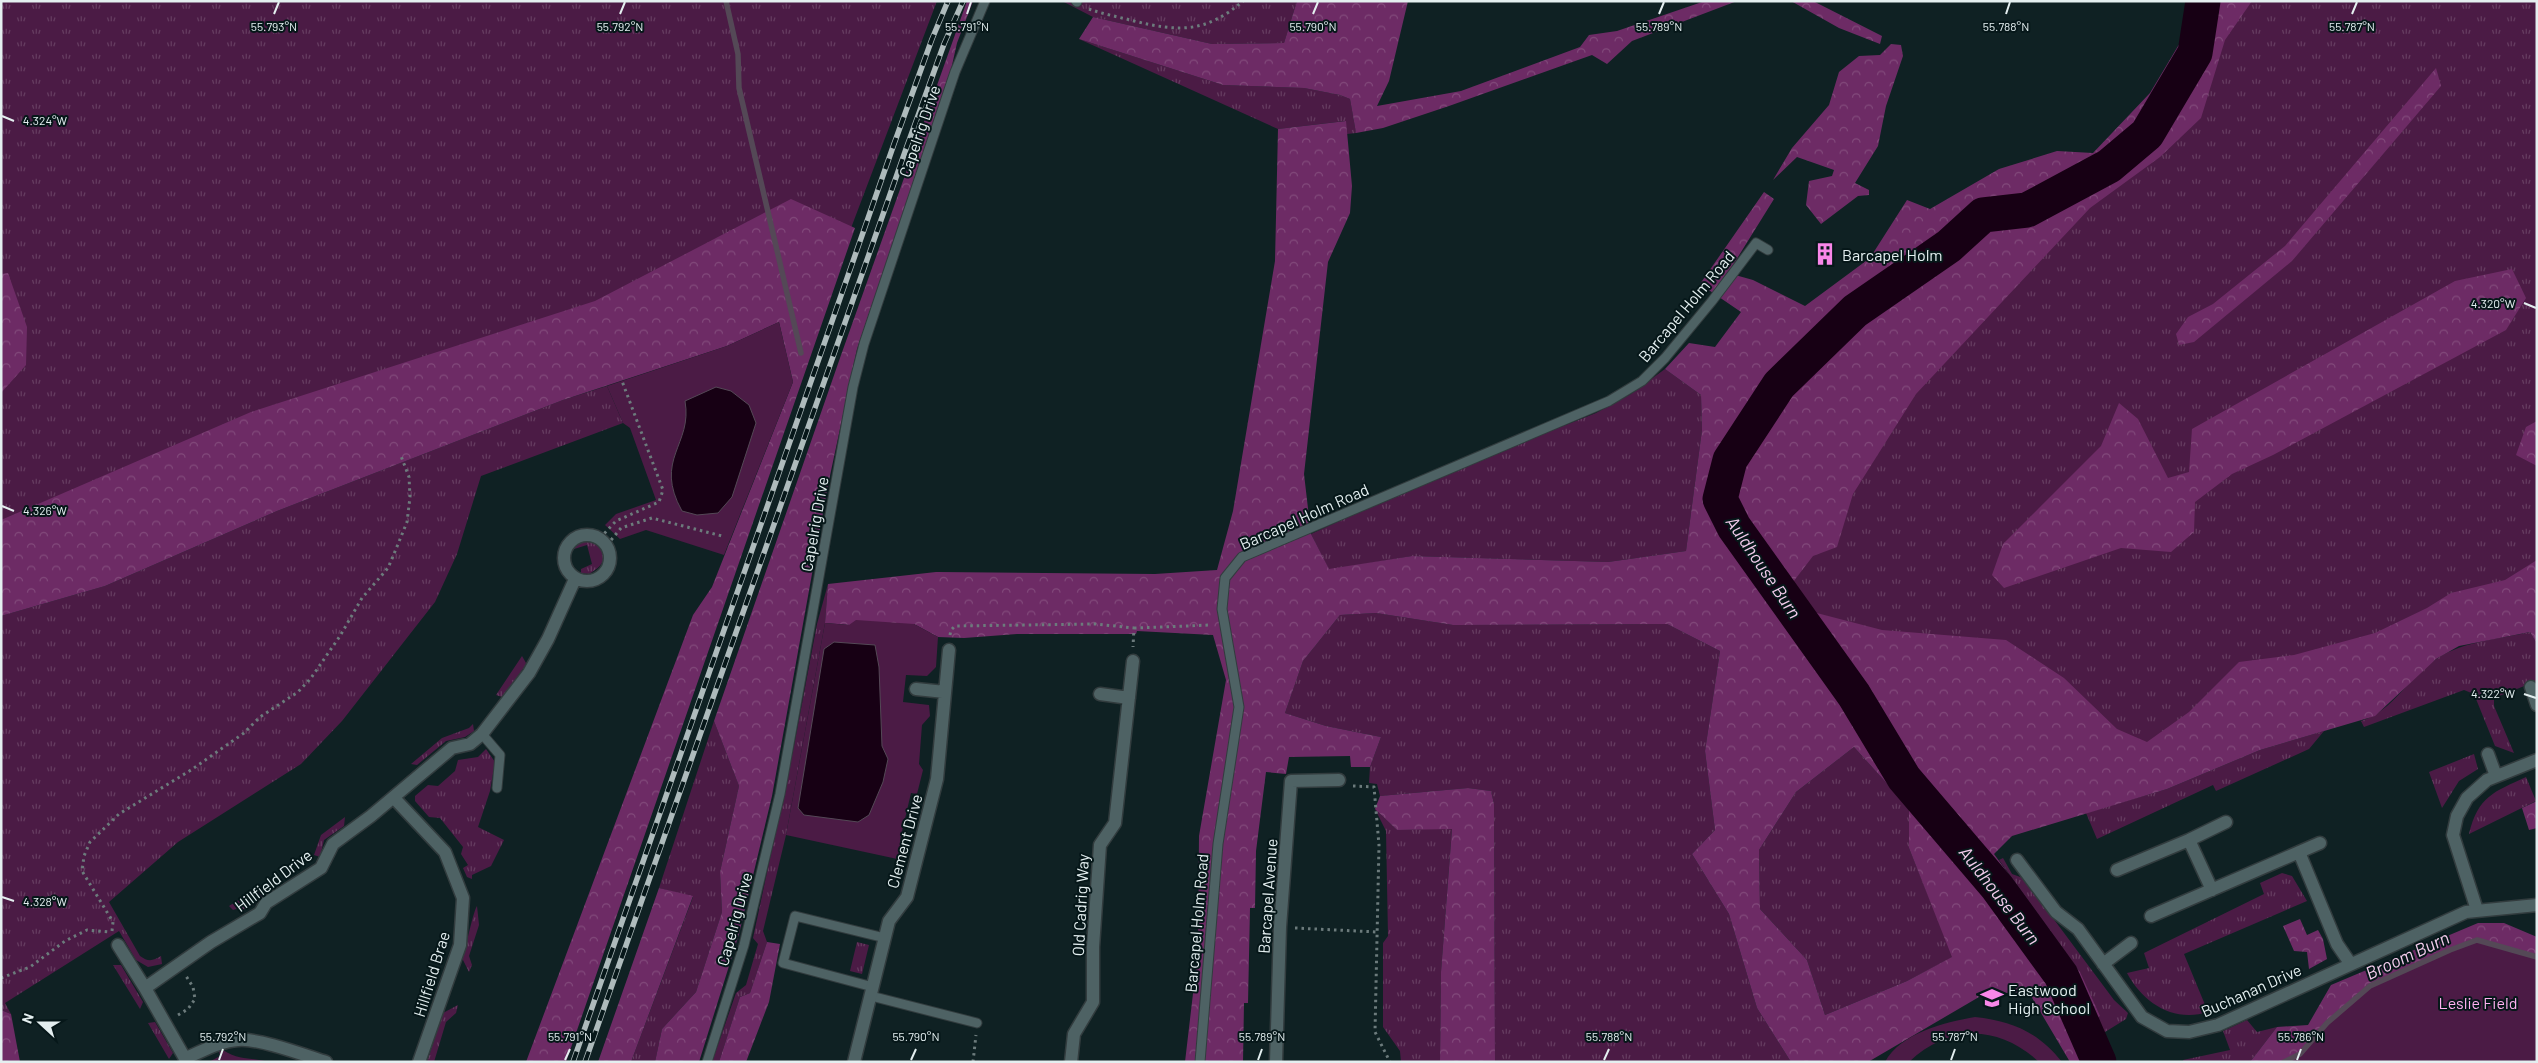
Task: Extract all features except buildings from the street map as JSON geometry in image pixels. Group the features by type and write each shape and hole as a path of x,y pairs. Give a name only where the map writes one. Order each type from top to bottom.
{"street":[{"path":"585,533 604,541 610,557 608,569 599,578 587,582 575,579 564,568 563,552 571,539 585,533"},
{"name":"Hillfield Drive","path":"145,988 210,942 260,913 266,903 320,868 333,844 394,798 452,748 470,744 482,734 529,673 548,640 575,579"},
{"name":"Clement Drive","path":"854,1062 889,920 907,897 937,779 949,650"},
{"name":"Old Cadrig Way","path":"1071,1062 1074,1034 1093,1002 1093,947 1100,845 1115,823 1133,661"},
{"path":"2530,687 2537,705"},
{"path":"916,689 945,692"},
{"path":"1100,694 1129,698"},
{"path":"2488,754 2496,776"},
{"path":"2477,910 2453,835 2457,816 2467,798 2487,780 2537,760"},
{"name":"Barcapel Avenue","path":"1276,1062 1280,928 1291,781 1339,780"},
{"name":"Hillfield Brae","path":"394,798 445,852 463,898 460,945 419,1062"},
{"path":"2116,870 2189,840 2226,822"},
{"path":"2189,840 2212,890"},
{"path":"2152,916 2320,843"},
{"path":"2298,852 2337,944 2350,964"},
{"name":"Buchanan Drive","path":"2017,860 2056,912 2078,929 2142,1018 2167,1031 2189,1032 2218,1025 2466,912 2537,905"},
{"path":"2103,964 2131,943"},
{"path":"118,945 187,1060 219,1044 238,1040 256,1042 323,1061"}],"lane":[{"name":"Capelrig Drive","path":"706,1062 744,945 780,794 853,387 864,344 952,82 985,1"},
{"name":"Barcapel Holm Road","path":"1200,1062 1218,844 1239,706 1222,608 1225,578 1242,557 1609,400 1642,381 1665,358 1756,243 1768,250"},
{"path":"482,734 500,754 497,788"},
{"path":"885,938 795,916 783,963 977,1023"}],"path":[{"path":"1077,2 1089,10 1179,30 1195,28 1211,22 1229,13 1243,1"},
{"path":"604,541 616,521 659,502 663,490 622,381"},
{"path":"118,945 112,932 113,922 82,871 84,856 90,842 119,814 191,770 244,733 260,716 298,692 311,678 340,636 362,598 388,568 407,522 410,497 409,476 401,456"},
{"path":"604,541 622,528 652,518 722,536"},
{"path":"955,626 1095,624 1134,628 1224,624"},
{"path":"1133,661 1134,628"},
{"path":"1339,780 1340,786 1374,787 1379,845 1375,1032 1390,1062"},
{"path":"1280,928 1377,932"},
{"path":"1,978 30,967 65,941 87,930 112,932"},
{"path":"164,1022 188,1009 195,999 193,987 180,964"},
{"path":"974,1062 977,1023"}],"green space":[{"path":"1,1 937,1 837,265 1,585"},
{"path":"967,1 973,1 957,43 948,83 857,349 828,485 772,796 739,934 699,1062 655,1062 662,1029 696,992 722,912 720,872 739,786 714,721"},
{"path":"1062,1 1297,1 1284,43 1212,44 1093,17"},
{"path":"1297,1 1408,1 1389,81 1377,106 1461,91 1580,47 1589,35 1617,31 1705,1 1737,1 1632,41 1607,64 1592,55 1383,128 1356,133 1350,99 1340,95 1304,88 1223,85 1079,39 1093,17 1212,44 1284,43"},
{"path":"1791,1 1813,1 1882,36 1880,44 1839,28"},
{"path":"2196,1 2252,1 2225,40 2201,118 2160,157 2090,208 1916,394 1853,494 1837,547 1813,556 1790,586 1809,611 1882,630 2006,640 2064,678 2117,729 2147,742 2189,712 2239,662 2294,655 2375,633 2427,608 2451,593 2505,580 2537,560 2537,644 2530,632 2459,646 2436,659 2375,716 2260,750 2167,789 2012,836 1994,854 2080,972 2100,1016 2083,1026 2099,1062 2070,1062 2031,996 2014,992 1979,997 1868,1062 1791,1062 1757,1008 1729,914 1692,854 1715,830 1705,751 1720,651 1667,624 1453,625 1376,613 1340,615 1303,661 1285,713 1326,726 1381,737 1370,767 1351,767 1350,756 1289,757 1286,774 1266,772 1256,851 1255,908 1250,908 1248,1003 1244,1003 1243,1062 1185,1062 1198,951 1199,836 1226,680 1213,635 1137,631 1136,634 1017,634 964,638 938,637 914,624 850,625 825,623 828,584 936,572 1155,574 1217,570 1233,511 1275,261 1278,129 1346,121 1352,186 1350,213 1328,262 1304,474 1311,534 1329,569 1412,556 1608,562 1686,551 1702,430 1701,395 1665,369 1689,343 1715,347 1741,312 1700,284 1764,192 1774,199 1728,273 1753,280 1805,306 1870,258 1907,200 1930,209 1999,169 2057,151 2093,153 2150,93 2193,21","holes":["1854,747 1909,808 1909,848 1952,957 1907,981 1825,1015 1807,960 1760,909 1759,850 1796,792"]},
{"path":"2252,1 2537,1 2537,596 1991,835 1749,598 1772,536"},
{"path":"1079,39 1223,85 1304,88 1340,95 1350,99 1356,133 1347,134 1345,121 1278,129"},
{"path":"1891,44 1901,45 1903,56 1886,106 1878,146 1855,183 1869,190 1869,195 1858,196 1821,224 1806,205 1809,181 1832,176 1834,170 1797,157 1773,180 1792,148 1829,105 1839,72 1859,56 1880,55"},
{"path":"2436,68 2441,86 2292,261 2194,342 2179,345 2176,334 2188,317 2213,304 2285,246"},
{"path":"791,199 855,228 566,1062 526,1062 693,615 712,587 793,382 779,322 727,346 563,400 277,511 105,586 1,616 1,520 251,412 595,301"},
{"path":"2512,269 2526,298 2506,330 2273,455 2232,474 2195,502 2194,532 2171,552 2121,548 2004,588 1992,575 2003,544 2101,446 2119,403 2138,419 2168,478 2189,472 2192,429 2455,281"},
{"path":"8,273 27,327 26,365 1,393 1,274"},
{"path":"779,322 793,382 724,555 646,530 620,539 605,525 616,514 656,500 630,428 623,423 607,386 727,346"},
{"path":"1665,369 1701,395 1702,430 1686,551 1608,562 1412,556 1329,570 1311,534 1445,473 1596,413 1631,394"},
{"path":"607,386 623,423 481,476 457,554 435,602 342,721 301,764 178,842 109,902 140,956 150,960 161,956 162,964 148,967 136,960 119,931 5,1003 11,1014 1,1010 1,616 105,586 277,511 563,400"},
{"path":"2537,421 2537,466 2516,455 2526,427"},
{"path":"582,539 594,541 605,555 599,566 589,574 581,573 581,569 592,564 587,545 574,549 573,547"},
{"path":"828,584 825,623 786,835 763,931 767,942 750,993 740,997 719,1062 712,1062 736,993 746,985 758,944 753,938 794,746 817,624"},
{"path":"1376,613 1453,625 1667,624 1720,651 1705,751 1715,830 1692,854 1729,914 1757,1008 1791,1062 1495,1062 1494,804 1491,791 1468,788 1380,796 1377,784 1369,783 1370,767 1381,737 1326,726 1285,713 1303,661 1340,615"},
{"path":"856,620 914,624 938,637 936,667 927,676 906,675 903,702 929,705 930,716 922,725 919,764 923,770 917,794 911,793 900,840 905,849 902,860 786,835 825,623 849,625"},
{"path":"2530,632 2537,644 2537,681 2494,698 2494,706 2514,753 2495,746 2474,694 2464,690 2364,727 2361,721 2383,709 2428,665 2448,652 2482,641"},
{"path":"522,656 526,663 525,666 502,697 496,695"},
{"path":"714,721 739,786 720,872 722,912 696,992 662,1029 655,1062 631,1062 693,897 659,888"},
{"path":"473,724 474,731 465,737 446,741 417,765 411,764 442,738 469,728"},
{"path":"2324,731 2309,749 2216,791 2213,785 2097,839 2086,813 2167,789 2260,750"},
{"path":"1854,747 1909,808 1909,848 1953,957 1907,981 1825,1015 1807,960 1760,909 1759,850 1796,792"},
{"path":"486,749 495,762 490,791 478,827 504,840 491,866 472,875 472,879 467,877 463,868 468,865 461,854 463,847 440,818 429,817 415,801 415,796 428,785 438,786 455,771 458,760 478,757"},
{"path":"2474,754 2478,769 2459,781 2442,808 2429,772"},
{"path":"2526,777 2536,801 2469,834 2477,811 2489,797"},
{"path":"1468,788 1491,791 1494,804 1495,1062 1440,1062 1441,972 1452,829 1397,830 1375,809 1380,796"},
{"path":"2537,801 2537,828 2529,830 2522,808"},
{"path":"1375,809 1397,830 1452,828 1441,972 1440,1062 1401,1062 1400,1051 1383,1027 1383,943 1388,936 1386,831"},
{"path":"345,817 344,826 324,840 320,857 314,855 321,835"},
{"path":"2003,858 2012,874 2023,878 2114,1000 2128,1013 2126,1019 2105,1032 2105,1049 2115,1062 2099,1062 2083,1026 2080,972 1999,860"},
{"path":"2282,873 2292,876 2307,901 2184,954 2208,1012 2183,1015 2161,1008 2134,984 2127,973 2149,968 2144,953 2264,894 2260,883"},
{"path":"266,883 265,892 253,905 245,909 233,910 229,906"},
{"path":"659,888 693,896 631,1062 598,1062"},
{"path":"477,906 479,925 469,956 472,965 469,972 462,958"},
{"path":"2300,919 2307,935 2318,930 2323,939 2327,959 2309,969 2307,952 2294,951 2283,926"},
{"name":"Leslie Field","path":"2478,923 2504,923 2537,937 2537,986 2406,1062 2250,1062 2277,1027 2308,1025 2331,985"},
{"name":"Leslie Field","path":"2477,940 2537,957 2537,1062 2284,1062 2300,1054 2327,1023 2370,986"},
{"path":"767,942 780,944 769,1002 746,1062 719,1062 740,997 750,993"},
{"path":"857,942 869,945 862,974 850,971"},
{"path":"113,965 121,965 143,1002 140,1009"},
{"path":"458,1005 456,1013 446,1022 434,1062 427,1062 443,1013"},
{"path":"1,1010 11,1014 20,1062 1,1062"},
{"path":"1975,1017 2001,1022 2023,1030 2043,1043 2062,1062 2039,1062 2024,1050 2007,1041 1991,1036 1974,1034 1957,1036 1941,1041 1924,1050 1909,1062 1885,1062 1901,1043 1912,1036 1951,1022"},
{"path":"2247,1020 2257,1032 2277,1027 2250,1062 2184,1062 2183,1060 2230,1050 2223,1031"},
{"path":"155,1022 173,1053 169,1059 148,1023"},
{"path":"223,1050 240,1057 269,1062 209,1062 220,1056 219,1051"}],"shaded area":[{"path":"716,387 731,391 749,405 756,423 732,497 718,513 697,515 682,511 674,493 671,478 672,465 684,429 686,416 685,401"},
{"path":"834,642 875,645 879,667 882,746 888,759 883,782 869,815 858,822 804,815 798,808 824,649"}],"waterway":[{"path":"726,1 738,54 739,88 801,353"},
{"name":"Auldhouse Burn","path":"2099,1062 2061,975 1997,887 1904,778 1854,695 1734,527 1720,499 1730,460 1779,385 1855,311 1949,246 1983,215 2027,210 2109,166 2147,134 2195,53 2203,1"},
{"name":"Broom Burn","path":"2284,1062 2300,1054 2327,1023 2370,986 2450,950 2477,940 2537,957"}],"railway":[{"path":"573,1062 894,144 932,39 948,1"},
{"path":"585,1062 906,149 944,44 963,1"}],"place":[{"name":"Barcapel Holm","path":"1825,254"},
{"name":"Eastwood High School","path":"1992,998"}]}
